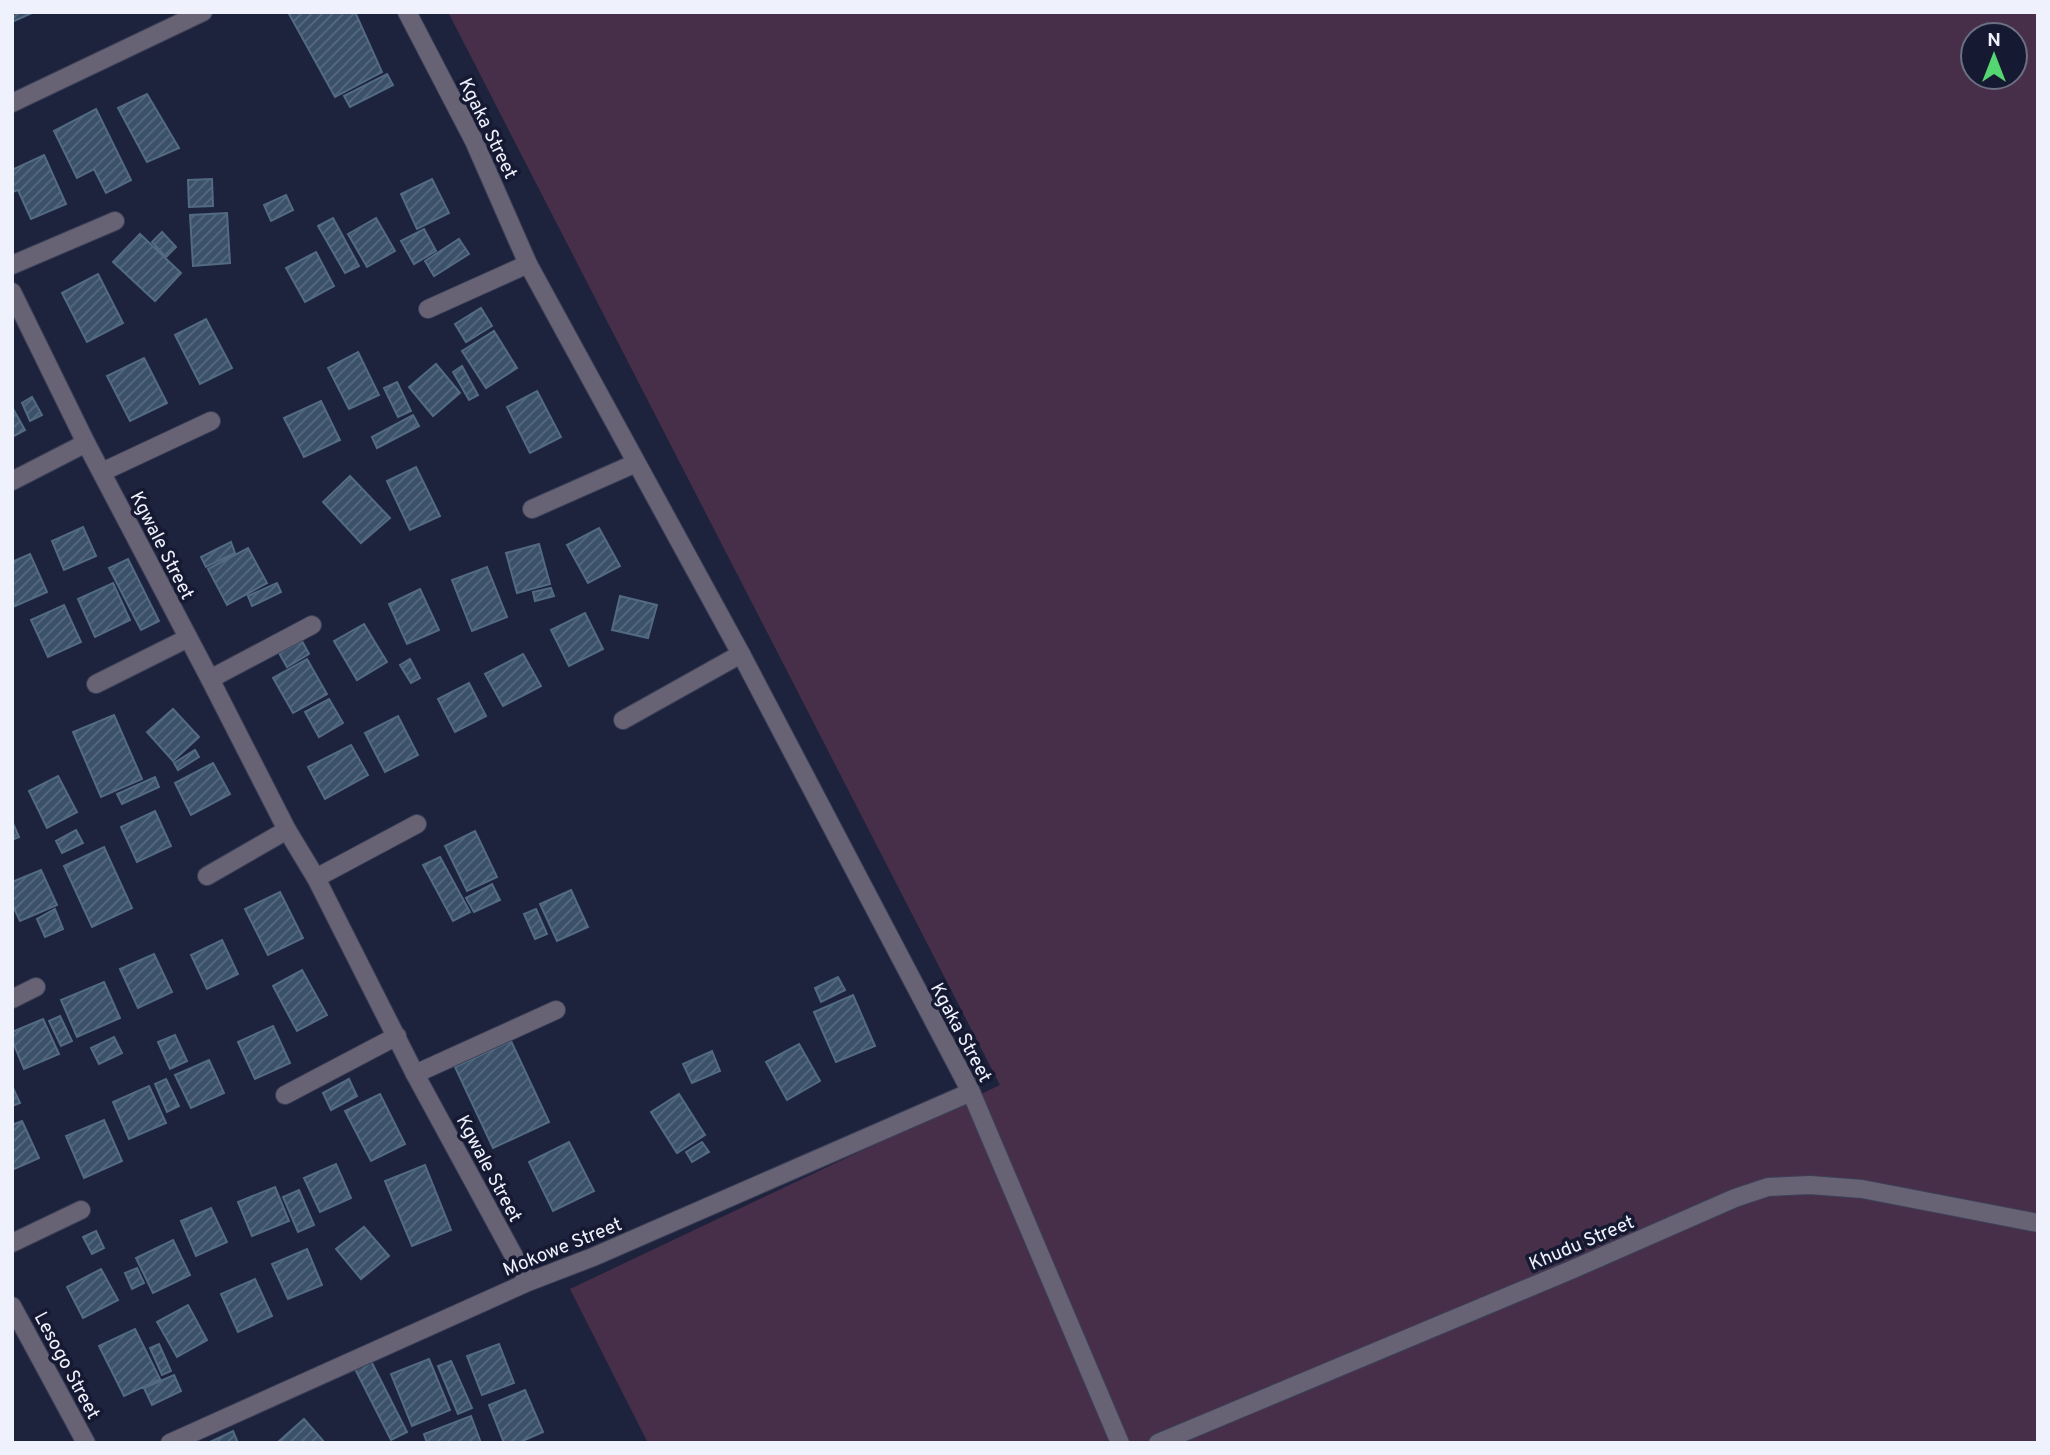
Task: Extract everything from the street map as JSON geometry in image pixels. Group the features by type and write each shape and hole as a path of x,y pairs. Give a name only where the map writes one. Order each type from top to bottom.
{"street":[{"path":"12,103 203,12"},
{"name":"Kgaka Street","path":"407,12 474,141 528,264 741,654 971,1093 1120,1443"},
{"path":"12,265 115,221"},
{"path":"428,309 528,264"},
{"name":"Kgwale Street","path":"12,292 86,443 287,831 316,878 415,1074 528,1282"},
{"path":"102,472 211,421"},
{"path":"12,481 86,443"},
{"path":"532,509 636,463"},
{"path":"210,679 312,625"},
{"path":"96,684 188,638"},
{"path":"622,720 741,654"},
{"path":"316,878 417,824"},
{"path":"207,876 287,831"},
{"path":"12,999 36,987"},
{"path":"415,1074 556,1010"},
{"path":"285,1095 397,1036"},
{"name":"Mokowe Street","path":"170,1443 528,1282 593,1257 971,1093"},
{"name":"Khudu Street","path":"1158,1443 1571,1270 1735,1198 1768,1187 1810,1185 1862,1189 2038,1223"},
{"path":"12,1243 81,1210"},
{"name":"Lesogo Street","path":"12,1306 86,1443"}],"shaded area":[{"path":"448,12 2038,12 2038,1443 648,1443 570,1289 1000,1085"}],"building":[{"path":"12,12 34,12 12,22"},
{"path":"288,12 355,12 382,72 335,97"},
{"path":"387,74 393,85 350,107 344,96"},
{"path":"147,94 179,148 147,162 118,108"},
{"path":"96,109 131,180 106,193 94,169 77,178 54,131"},
{"path":"44,155 66,204 31,219 18,190 12,192 12,170"},
{"path":"212,179 213,206 189,207 188,180"},
{"path":"432,179 449,213 417,229 401,194"},
{"path":"286,195 293,210 271,221 264,205"},
{"path":"227,213 230,263 193,266 190,215"},
{"path":"333,218 359,266 345,273 318,226"},
{"path":"376,218 395,251 367,267 348,234"},
{"path":"424,229 436,251 414,264 401,241"},
{"path":"162,232 176,247 166,257 152,242"},
{"path":"140,234 181,273 155,301 113,262"},
{"path":"459,239 469,254 434,276 425,261"},
{"path":"316,252 334,286 305,302 286,268"},
{"path":"98,274 123,323 87,342 62,293"},
{"path":"481,308 492,326 466,342 455,324"},
{"path":"206,319 232,368 200,384 175,335"},
{"path":"494,331 517,368 486,388 462,351"},
{"path":"358,352 379,395 349,409 328,368"},
{"path":"144,358 167,403 130,421 107,376"},
{"path":"436,364 460,393 433,416 409,387"},
{"path":"462,366 478,395 469,400 453,372"},
{"path":"397,382 411,411 398,417 384,388"},
{"path":"537,391 561,437 530,453 507,407"},
{"path":"32,397 42,415 30,421 22,403"},
{"path":"321,401 340,440 304,457 284,418"},
{"path":"12,407 25,430 12,437"},
{"path":"413,415 419,426 377,448 372,437"},
{"path":"416,467 440,516 410,530 387,481"},
{"path":"350,476 390,518 361,543 323,502"},
{"path":"83,527 96,556 64,570 52,541"},
{"path":"599,528 620,566 588,583 567,545"},
{"path":"231,542 235,553 206,567 201,557"},
{"path":"539,544 550,584 517,593 506,553"},
{"path":"248,548 267,583 227,605 208,569"},
{"path":"30,554 47,592 13,607 12,562"},
{"path":"128,559 159,621 141,630 109,568"},
{"path":"487,567 507,617 472,631 452,580"},
{"path":"113,583 130,620 95,637 78,599"},
{"path":"277,583 281,592 252,606 248,596"},
{"path":"551,588 554,596 535,601 533,592"},
{"path":"420,589 439,630 407,644 389,604"},
{"path":"620,596 657,605 648,638 612,630"},
{"path":"64,605 81,642 48,657 31,620"},
{"path":"585,613 603,649 569,666 551,630"},
{"path":"364,624 387,662 357,680 334,641"},
{"path":"302,641 309,654 287,667 279,653"},
{"path":"523,654 541,686 503,706 485,674"},
{"path":"307,659 327,694 293,713 273,678"},
{"path":"410,659 420,678 411,683 400,665"},
{"path":"469,683 486,716 455,732 438,699"},
{"path":"329,699 343,723 319,737 305,712"},
{"path":"173,709 199,737 173,761 147,732"},
{"path":"114,715 142,779 101,797 73,732"},
{"path":"398,716 418,755 385,772 365,733"},
{"path":"351,745 368,775 325,799 308,767"},
{"path":"195,750 199,757 178,770 174,763"},
{"path":"213,763 230,794 191,815 175,783"},
{"path":"58,776 77,812 47,828 29,791"},
{"path":"155,777 159,787 122,804 117,794"},
{"path":"155,811 171,846 137,862 121,827"},
{"path":"12,821 19,837 12,840"},
{"path":"76,830 83,843 62,853 56,841"},
{"path":"475,831 497,877 467,891 445,846"},
{"path":"104,847 132,908 92,927 64,866"},
{"path":"440,857 470,912 453,921 423,865"},
{"path":"41,870 57,905 20,921 12,904 12,882"},
{"path":"492,884 500,900 474,912 466,898"},
{"path":"571,890 588,927 557,941 540,904"},
{"path":"280,892 303,938 268,955 245,909"},
{"path":"55,909 63,929 45,937 37,919"},
{"path":"536,909 547,934 535,939 524,914"},
{"path":"222,940 238,974 207,989 191,955"},
{"path":"154,954 172,992 138,1008 120,969"},
{"path":"302,970 327,1015 297,1031 273,986"},
{"path":"838,977 845,990 821,1002 815,988"},
{"path":"104,982 120,1018 77,1037 61,1000"},
{"path":"853,995 875,1046 836,1062 814,1012"},
{"path":"60,1016 72,1041 61,1046 49,1021"},
{"path":"43,1019 59,1054 24,1069 12,1040 12,1032"},
{"path":"273,1026 290,1063 255,1079 238,1042"},
{"path":"175,1035 187,1061 170,1069 158,1042"},
{"path":"114,1037 122,1053 99,1064 91,1048"},
{"path":"511,1041 549,1122 493,1148 455,1067"},
{"path":"799,1044 820,1081 787,1100 766,1062"},
{"path":"712,1051 720,1071 692,1083 683,1064"},
{"path":"209,1060 224,1093 191,1108 175,1075"},
{"path":"166,1079 179,1106 167,1112 155,1084"},
{"path":"349,1079 357,1096 331,1110 323,1093"},
{"path":"12,1086 20,1103 12,1106"},
{"path":"149,1086 166,1123 129,1139 113,1102"},
{"path":"380,1094 405,1144 371,1161 345,1111"},
{"path":"679,1094 705,1135 677,1153 651,1112"},
{"path":"104,1120 122,1161 84,1178 66,1136"},
{"path":"22,1121 39,1158 12,1170 12,1125"},
{"path":"569,1142 594,1191 553,1211 529,1162"},
{"path":"702,1142 709,1152 692,1162 686,1152"},
{"path":"336,1164 351,1198 320,1212 304,1178"},
{"path":"425,1165 451,1230 412,1246 385,1181"},
{"path":"275,1187 289,1221 252,1236 238,1202"},
{"path":"299,1190 314,1225 298,1232 283,1197"},
{"path":"211,1208 227,1242 196,1256 181,1221"},
{"path":"364,1227 389,1256 361,1279 336,1249"},
{"path":"96,1231 104,1248 92,1254 83,1237"},
{"path":"173,1240 190,1275 153,1293 136,1258"},
{"path":"307,1249 322,1285 288,1299 272,1264"},
{"path":"137,1268 144,1283 132,1289 125,1273"},
{"path":"101,1269 118,1300 83,1318 67,1287"},
{"path":"255,1279 272,1316 238,1332 221,1294"},
{"path":"188,1305 207,1340 177,1357 157,1322"},
{"path":"135,1329 160,1379 124,1396 99,1346"},
{"path":"159,1344 171,1371 162,1375 150,1348"},
{"path":"499,1344 514,1383 482,1395 467,1356"},
{"path":"429,1359 450,1410 412,1426 391,1374"},
{"path":"371,1361 407,1432 391,1440 355,1369"},
{"path":"451,1361 472,1408 458,1414 438,1366"},
{"path":"174,1375 181,1391 152,1405 144,1388"},
{"path":"525,1390 543,1432 518,1443 504,1443 489,1405"},
{"path":"471,1416 481,1443 427,1443 424,1434"},
{"path":"304,1419 325,1443 277,1443"},
{"path":"233,1431 238,1443 208,1443"}]}
